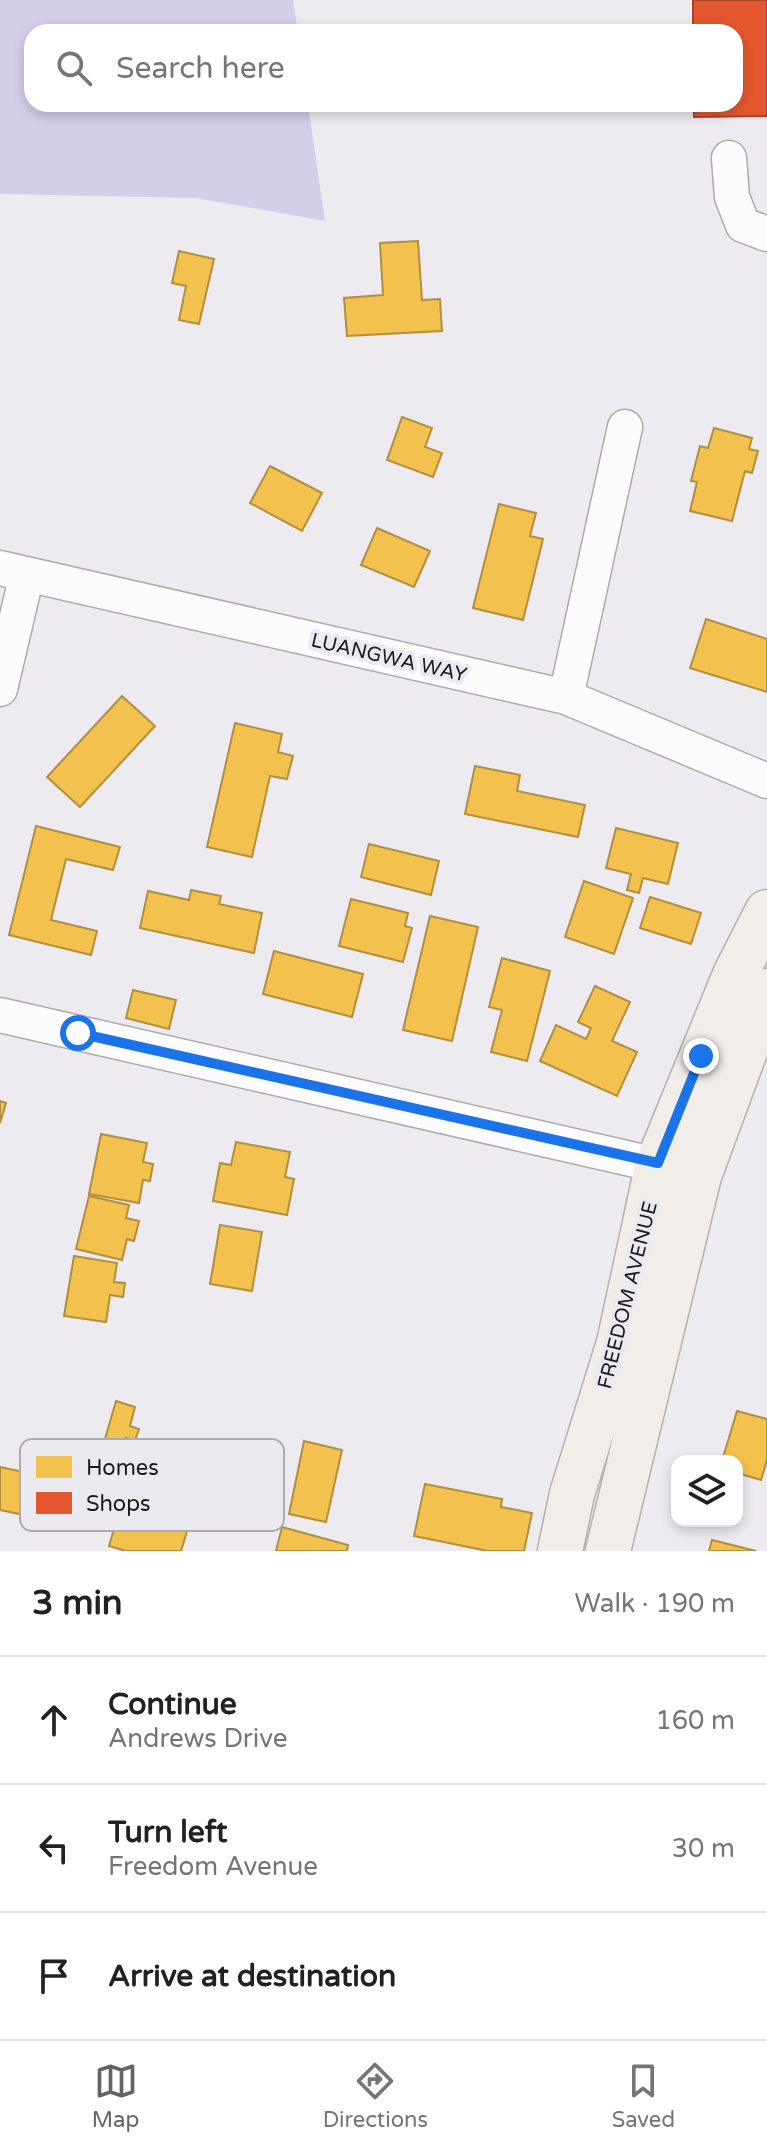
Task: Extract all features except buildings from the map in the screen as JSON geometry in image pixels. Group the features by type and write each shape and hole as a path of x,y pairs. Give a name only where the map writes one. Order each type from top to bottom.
{"main road":[{"name":"FREEDOM AVENUE","path":"560,1551 572,1494 619,1343 679,1170 735,975 767,912"},
{"name":"FREEDOM AVENUE","path":"608,1551 679,1170 767,991"}],"street":[{"path":"729,158 732,197 743,225 767,234"},
{"path":"566,697 625,427"},
{"path":"0,689 14,571"},
{"name":"LUANGWA WAY","path":"14,571 566,697 767,781"},
{"path":"0,1015 679,1170"}],"shaded area":[{"path":"0,0 293,0 297,24 24,24 24,112 309,112 325,221 196,198 0,194"}],"route":[{"path":"78,1033 658,1163 701,1056"}]}
